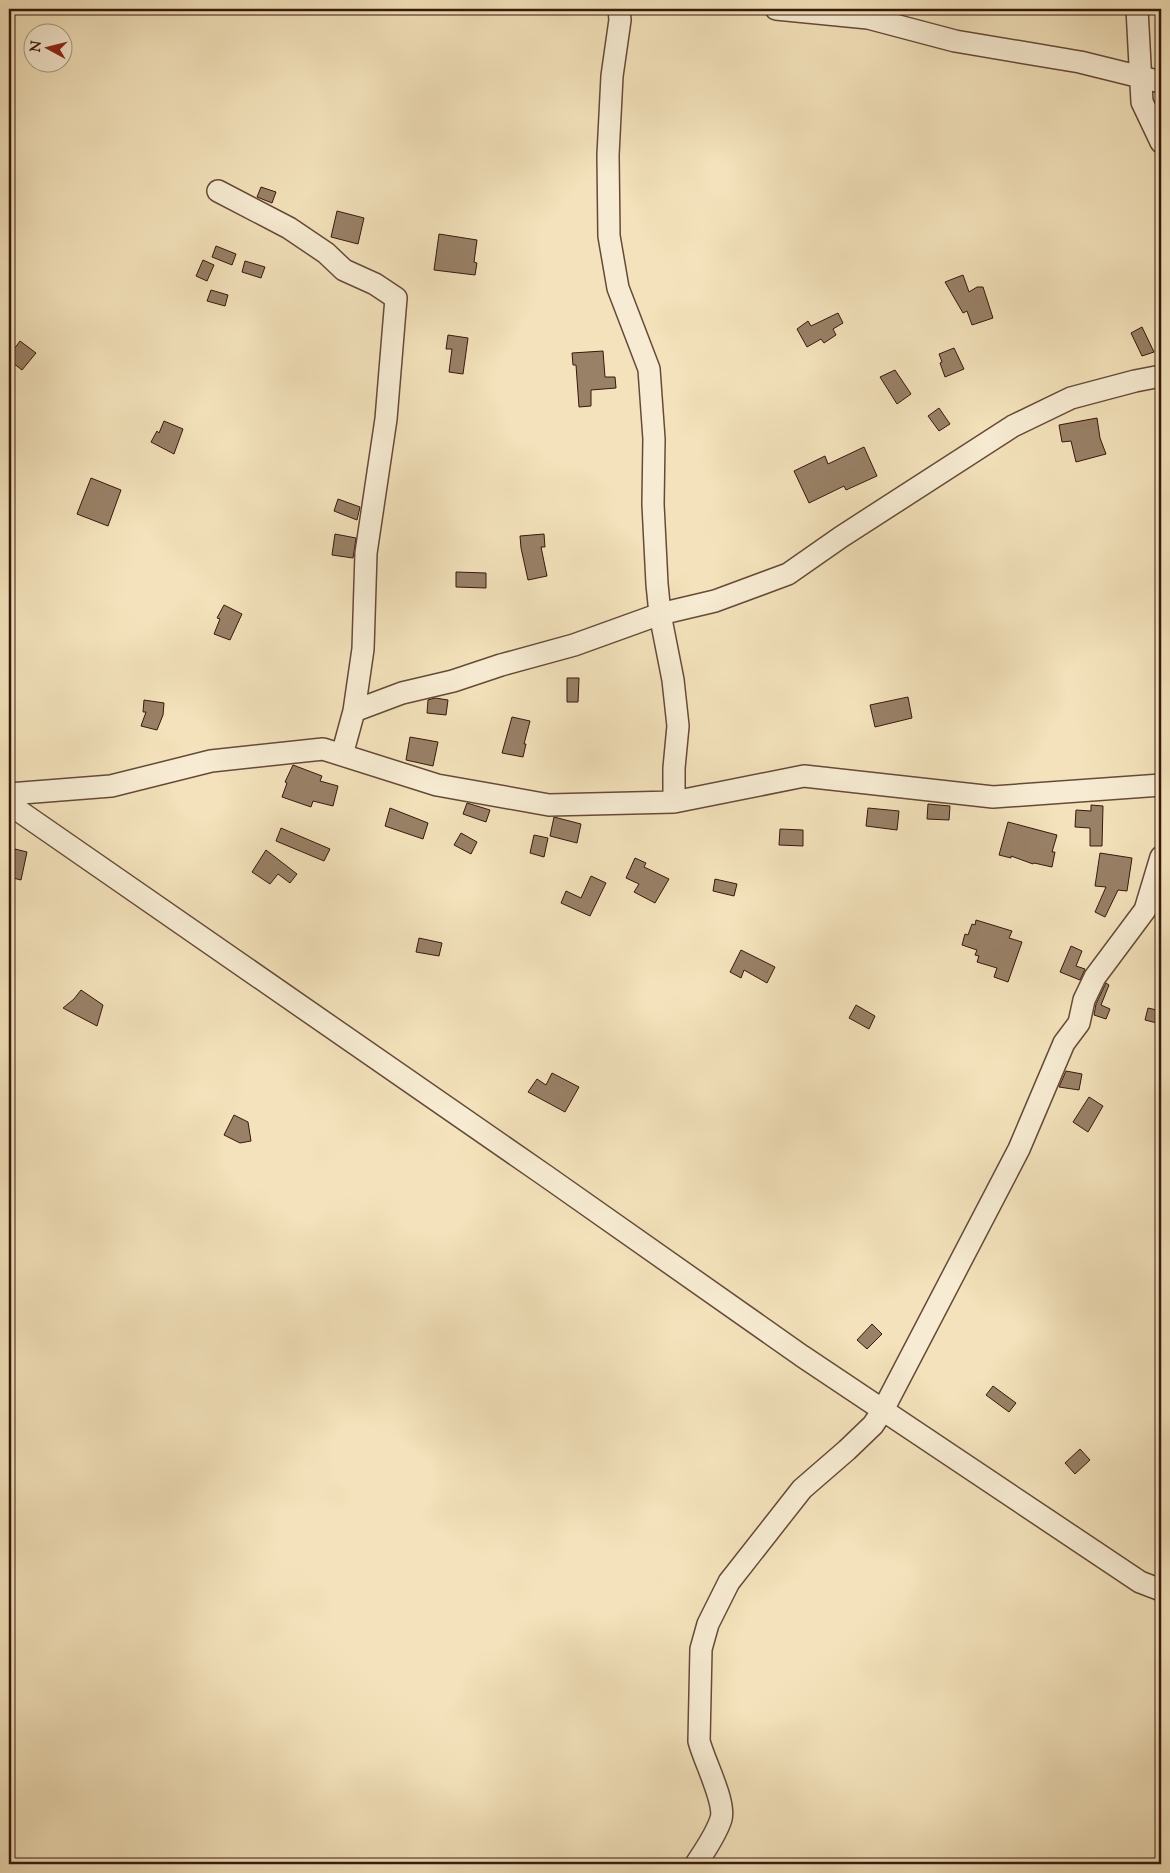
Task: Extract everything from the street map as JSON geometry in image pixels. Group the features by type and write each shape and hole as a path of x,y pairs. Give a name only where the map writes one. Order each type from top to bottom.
{"street":[{"path":"620,9 612,76 609,136 609,236 618,288 649,369 654,439 652,504 660,614 673,680 678,726 674,768 674,802"},
{"path":"776,9 868,18 955,41 1080,62 1151,80"},
{"path":"1136,9 1151,80 1142,102 1161,142"},
{"path":"218,191 290,228 326,253 344,270 375,284 396,298 386,419 366,553 363,649 354,712 342,755"},
{"path":"354,712 402,693 453,681 501,665 574,645 660,614 715,601 788,574 841,537 1013,426 1071,398 1161,376"},
{"path":"9,794 111,786 211,761 323,749 437,785 549,805 674,802 804,776 993,797 1161,785"},
{"path":"9,804 802,1356 1140,1582 1161,1590"},
{"path":"696,1864 722,1818 722,1804 699,1740 701,1649 708,1624 729,1582 802,1488 873,1425 883,1410 1019,1149 1064,1043 1079,1023 1084,1000 1096,977 1145,910 1161,857"}],"building":[{"path":"261,187 276,192 272,203 257,197"},
{"path":"337,211 364,218 358,244 331,237"},
{"path":"439,234 477,240 474,262 477,263 475,275 434,270"},
{"path":"216,246 236,254 232,265 212,257"},
{"path":"203,260 214,265 207,281 196,276"},
{"path":"245,261 265,267 261,278 242,272"},
{"path":"963,275 969,292 977,287 983,287 993,318 972,325 967,311 963,313 945,282"},
{"path":"211,290 228,295 225,306 207,301"},
{"path":"838,313 843,323 833,329 836,335 824,343 821,339 807,347 797,329 808,321 811,326"},
{"path":"1142,327 1154,352 1142,356 1131,333"},
{"path":"448,335 468,338 463,374 449,372 452,349 446,349"},
{"path":"20,341 36,353 22,370 9,360 9,356"},
{"path":"954,348 964,369 945,377 939,354"},
{"path":"603,351 605,377 615,377 616,388 591,390 591,406 579,407 576,365 573,365 572,353"},
{"path":"895,370 911,394 897,404 880,377"},
{"path":"939,408 950,424 939,431 928,416"},
{"path":"1097,418 1100,438 1106,454 1076,462 1071,441 1062,442 1059,425"},
{"path":"164,421 183,429 174,454 151,442 157,431 159,433"},
{"path":"864,447 877,476 846,490 844,486 809,503 794,471 825,456 828,464"},
{"path":"91,478 121,490 108,526 77,514"},
{"path":"338,499 360,507 357,520 334,511"},
{"path":"335,534 356,538 353,558 332,555"},
{"path":"544,534 545,547 541,547 547,576 528,580 520,536"},
{"path":"456,572 486,573 486,588 456,587"},
{"path":"224,605 242,614 230,640 214,634 220,619 217,618"},
{"path":"567,678 579,678 578,702 567,702"},
{"path":"908,697 912,718 875,727 870,705"},
{"path":"435,698 448,700 446,715 427,713 428,700"},
{"path":"144,700 164,703 163,715 157,730 141,726 146,712 143,712"},
{"path":"512,717 530,721 523,757 502,753"},
{"path":"410,737 438,742 433,766 406,760"},
{"path":"293,765 322,776 320,781 338,786 333,806 313,801 311,807 282,797 287,783 285,782"},
{"path":"467,803 490,810 486,822 463,814"},
{"path":"928,804 950,806 949,820 927,819"},
{"path":"1091,805 1103,806 1102,846 1090,846 1090,828 1075,827 1076,810 1091,811"},
{"path":"390,808 428,823 423,839 385,826"},
{"path":"868,808 899,811 897,830 866,826"},
{"path":"554,817 581,824 577,843 550,836"},
{"path":"1008,822 1057,835 1052,852 1055,852 1052,867 1033,864 1011,856 1011,858 999,855"},
{"path":"281,828 330,849 324,861 276,841"},
{"path":"780,829 803,830 803,846 779,845"},
{"path":"461,833 477,842 471,854 454,845"},
{"path":"534,835 548,838 544,857 530,853"},
{"path":"15,849 27,852 21,880 9,877"},
{"path":"266,850 297,874 290,883 278,874 270,884 252,872"},
{"path":"1100,853 1132,858 1127,891 1118,890 1105,917 1095,912 1106,887 1095,886"},
{"path":"635,858 646,863 644,867 669,879 655,903 634,892 639,884 626,878"},
{"path":"591,876 606,883 590,916 561,903 566,891 581,898"},
{"path":"715,879 737,884 734,896 713,891"},
{"path":"976,920 1012,931 1009,938 1022,942 1008,982 994,977 997,968 977,962 979,956 975,955 977,950 962,945 965,934 968,935 972,924 975,925"},
{"path":"419,938 442,943 439,956 416,952"},
{"path":"1071,946 1082,951 1076,966 1085,969 1080,980 1060,972"},
{"path":"741,950 775,967 767,983 744,970 741,978 730,972"},
{"path":"1106,983 1109,985 1101,1005 1110,1009 1106,1019 1094,1015 1096,1004"},
{"path":"81,990 103,1005 97,1026 63,1008"},
{"path":"856,1005 875,1016 869,1029 849,1018"},
{"path":"1148,1008 1161,1011 1161,1024 1145,1020"},
{"path":"1066,1071 1082,1074 1079,1090 1059,1087"},
{"path":"552,1073 579,1087 565,1112 528,1092 537,1079 546,1085"},
{"path":"1089,1097 1103,1106 1088,1132 1073,1122"},
{"path":"234,1115 248,1122 251,1141 240,1143 224,1135"},
{"path":"872,1324 882,1334 867,1349 857,1340"},
{"path":"993,1386 1016,1403 1009,1412 986,1395"},
{"path":"1080,1449 1090,1460 1075,1474 1065,1463"}]}
